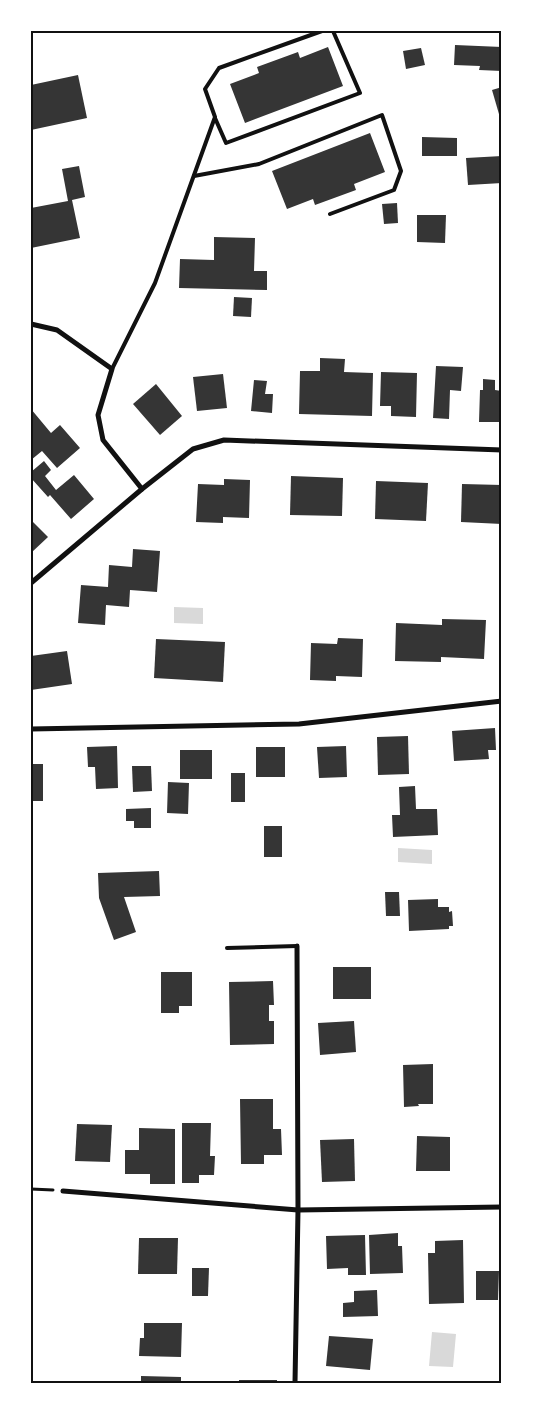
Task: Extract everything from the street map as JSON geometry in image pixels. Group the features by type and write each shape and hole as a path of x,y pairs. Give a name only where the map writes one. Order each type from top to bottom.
{"street":[{"path":"31,324 57,330 112,369 98,415 103,440 142,489"},
{"path":"31,583 142,489 193,449 224,440 502,450"},
{"path":"31,729 300,724 502,701"},
{"path":"295,1383 298,1210 297,946"},
{"path":"63,1190 298,1210 502,1207"}],"lane":[{"path":"322,31 218,68 205,89 226,143 360,93 333,31"},
{"path":"194,176 259,164 382,115 401,172 394,190 330,214"},
{"path":"112,369 155,283 215,117"},
{"path":"227,948 297,946"}],"path":[{"path":"32,1188 63,1190"}],"shaded area":[{"path":"174,607 203,608 203,624 174,623"},
{"path":"398,848 432,850 432,864 398,862"},
{"path":"432,1332 456,1334 453,1367 429,1366"}],"building":[{"path":"455,45 502,47 502,71 479,70 480,66 454,65"},
{"path":"328,47 343,86 245,123 230,84 259,73 257,67 298,52 300,58"},
{"path":"421,48 425,65 406,69 403,51"},
{"path":"78,75 87,118 31,130 31,85"},
{"path":"502,87 502,121 501,121 492,90"},
{"path":"370,133 385,172 354,184 356,190 315,205 313,199 287,209 272,171"},
{"path":"422,137 457,138 457,156 422,156"},
{"path":"502,156 502,183 468,185 466,158"},
{"path":"79,166 85,197 72,200 80,238 31,248 31,208 68,201 62,169"},
{"path":"397,203 398,223 384,224 382,204"},
{"path":"417,215 446,215 445,243 417,242"},
{"path":"214,237 255,238 254,271 267,271 267,290 179,288 180,259 214,260"},
{"path":"234,297 252,298 251,317 233,316"},
{"path":"320,358 345,359 344,372 373,373 372,416 299,414 300,371 320,371"},
{"path":"436,366 463,367 461,391 450,390 449,419 433,418"},
{"path":"381,372 417,373 416,417 391,416 391,406 380,406"},
{"path":"223,374 227,408 197,411 193,377"},
{"path":"483,379 495,380 495,390 502,391 502,422 479,422 480,390 483,390"},
{"path":"254,380 267,381 265,394 273,394 272,413 251,411"},
{"path":"156,384 182,416 160,435 133,404"},
{"path":"31,409 51,433 60,425 80,448 57,468 42,451 31,460"},
{"path":"44,461 51,470 45,476 56,490 74,475 94,499 71,519 50,495 48,497 31,478 31,472"},
{"path":"291,476 343,478 342,516 290,515"},
{"path":"224,479 250,480 249,518 223,517 223,523 196,522 198,484 224,485"},
{"path":"376,481 428,483 426,521 375,519"},
{"path":"462,484 502,485 502,524 461,522"},
{"path":"31,520 48,537 31,553"},
{"path":"133,549 160,551 157,592 130,590 129,607 106,605 105,625 78,623 81,585 108,587 109,565 132,567"},
{"path":"442,619 486,620 484,659 441,657 441,662 395,661 396,623 442,625"},
{"path":"338,638 363,639 362,677 336,676 336,681 310,680 311,643 337,644"},
{"path":"156,639 225,642 223,682 154,678"},
{"path":"67,651 72,684 31,690 31,656"},
{"path":"495,728 496,750 488,750 489,759 454,761 452,731"},
{"path":"408,736 409,774 378,775 377,737"},
{"path":"117,746 118,788 96,789 95,767 88,767 87,747"},
{"path":"346,746 347,777 319,778 317,747"},
{"path":"256,747 285,747 285,777 256,777"},
{"path":"180,750 212,750 212,779 180,779"},
{"path":"31,764 43,764 43,801 31,801"},
{"path":"132,766 151,766 152,791 133,792"},
{"path":"231,773 245,773 245,802 231,802"},
{"path":"168,782 189,783 188,814 167,813"},
{"path":"415,786 416,809 437,809 438,835 393,837 392,815 400,815 399,787"},
{"path":"151,808 151,828 134,828 134,821 126,821 126,809"},
{"path":"264,826 282,826 282,857 264,857"},
{"path":"159,871 160,896 124,897 136,932 114,940 99,898 98,873"},
{"path":"385,892 399,892 400,916 386,916"},
{"path":"438,899 438,907 449,907 449,912 452,911 453,926 449,926 449,929 409,931 408,900"},
{"path":"333,967 371,967 371,999 333,999"},
{"path":"161,972 192,972 192,1006 179,1006 179,1013 161,1013"},
{"path":"273,981 274,1005 269,1005 269,1021 274,1021 274,1044 230,1045 229,982"},
{"path":"354,1021 356,1052 320,1055 318,1023"},
{"path":"433,1064 433,1104 418,1104 419,1106 404,1107 403,1065"},
{"path":"240,1099 273,1099 273,1129 281,1129 282,1155 264,1155 264,1164 241,1164"},
{"path":"182,1123 211,1123 210,1156 215,1156 214,1175 199,1175 199,1183 182,1183"},
{"path":"77,1124 112,1125 110,1162 75,1161"},
{"path":"139,1128 175,1129 175,1184 150,1184 150,1174 125,1174 125,1150 139,1150"},
{"path":"417,1136 450,1137 450,1171 416,1171"},
{"path":"354,1139 355,1181 322,1182 320,1140"},
{"path":"398,1233 398,1246 402,1246 403,1273 370,1274 369,1235"},
{"path":"365,1235 366,1275 348,1275 348,1268 327,1269 326,1236"},
{"path":"139,1238 178,1238 177,1274 138,1274"},
{"path":"463,1240 464,1303 429,1304 428,1253 435,1253 435,1241"},
{"path":"192,1268 209,1268 208,1296 192,1296"},
{"path":"476,1271 499,1271 498,1300 476,1300"},
{"path":"377,1290 378,1316 343,1317 343,1303 354,1302 354,1291"},
{"path":"144,1323 182,1323 181,1357 139,1356 140,1338 144,1338"},
{"path":"329,1336 373,1339 370,1370 326,1366"},
{"path":"141,1376 181,1377 181,1383 141,1383"},
{"path":"239,1380 277,1380 277,1383 239,1383"}]}
